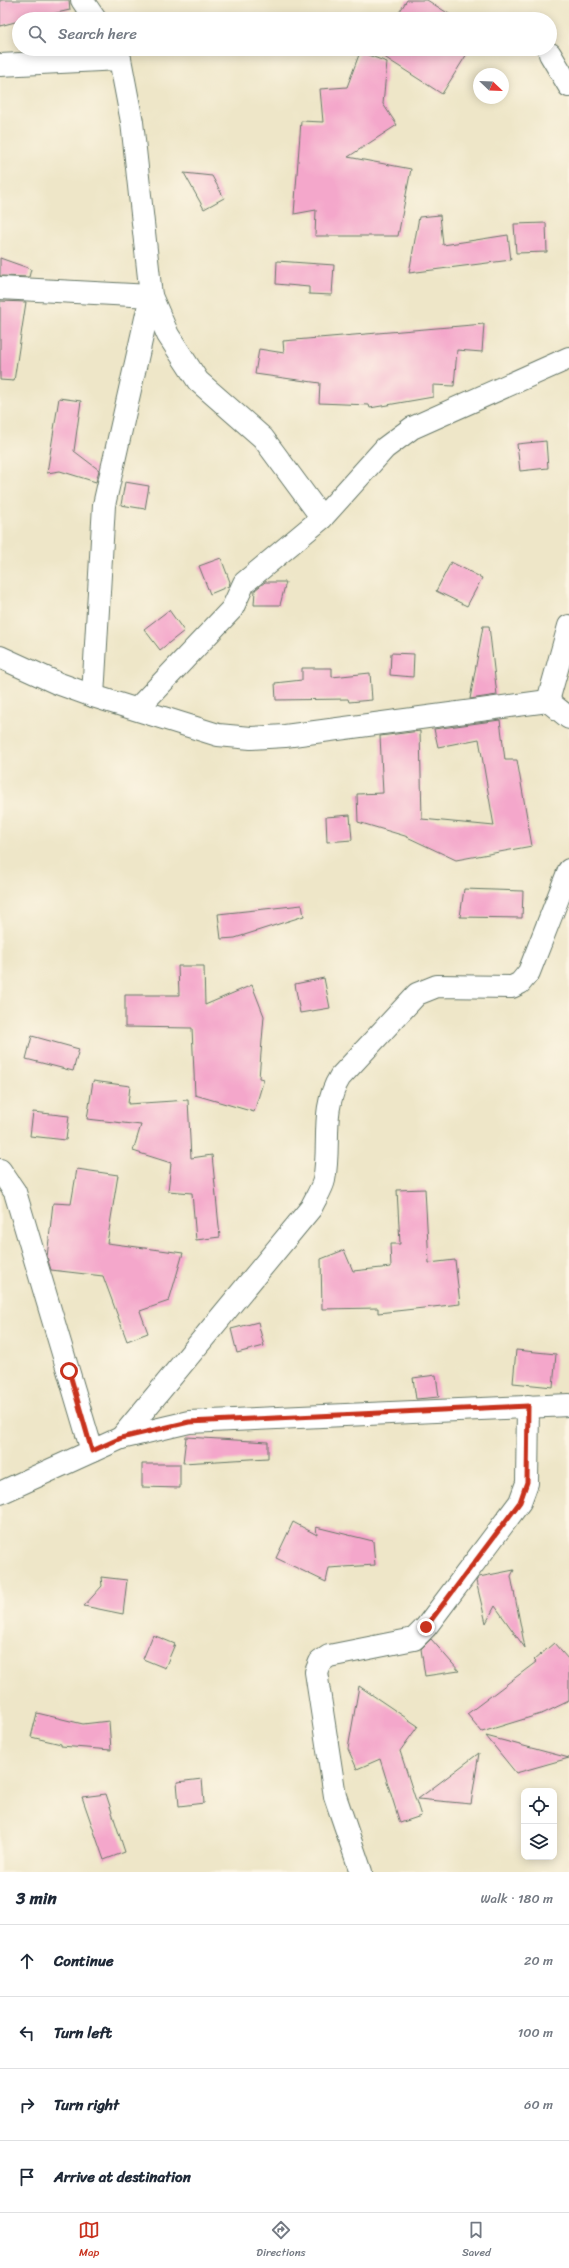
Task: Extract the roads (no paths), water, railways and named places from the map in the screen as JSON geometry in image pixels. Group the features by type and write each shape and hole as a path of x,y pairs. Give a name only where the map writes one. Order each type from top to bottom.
{"street":[{"path":"82,0 90,12"},
{"path":"0,65 95,56"},
{"path":"116,56 132,122 151,296 168,335 198,381 263,438 322,518"},
{"path":"551,56 569,86"},
{"path":"0,288 151,296"},
{"path":"93,696 104,505 151,296"},
{"path":"138,708 232,609 244,583 322,518 385,448 412,428 569,358"},
{"path":"548,701 569,623"},
{"path":"0,657 56,682 93,696 138,708 218,735 252,738 285,736 548,701 569,718"},
{"path":"121,1438 311,1208 324,1181 328,1106 332,1090 340,1078 417,994 422,991 437,986 512,987 520,983 529,972 569,870"},
{"path":"0,1170 14,1192 92,1451"},
{"path":"0,1493 121,1438 189,1422 569,1405"},
{"path":"361,1872 335,1796 316,1672 320,1662 329,1656 414,1639 426,1627 520,1502 527,1482 528,1406"}]}
